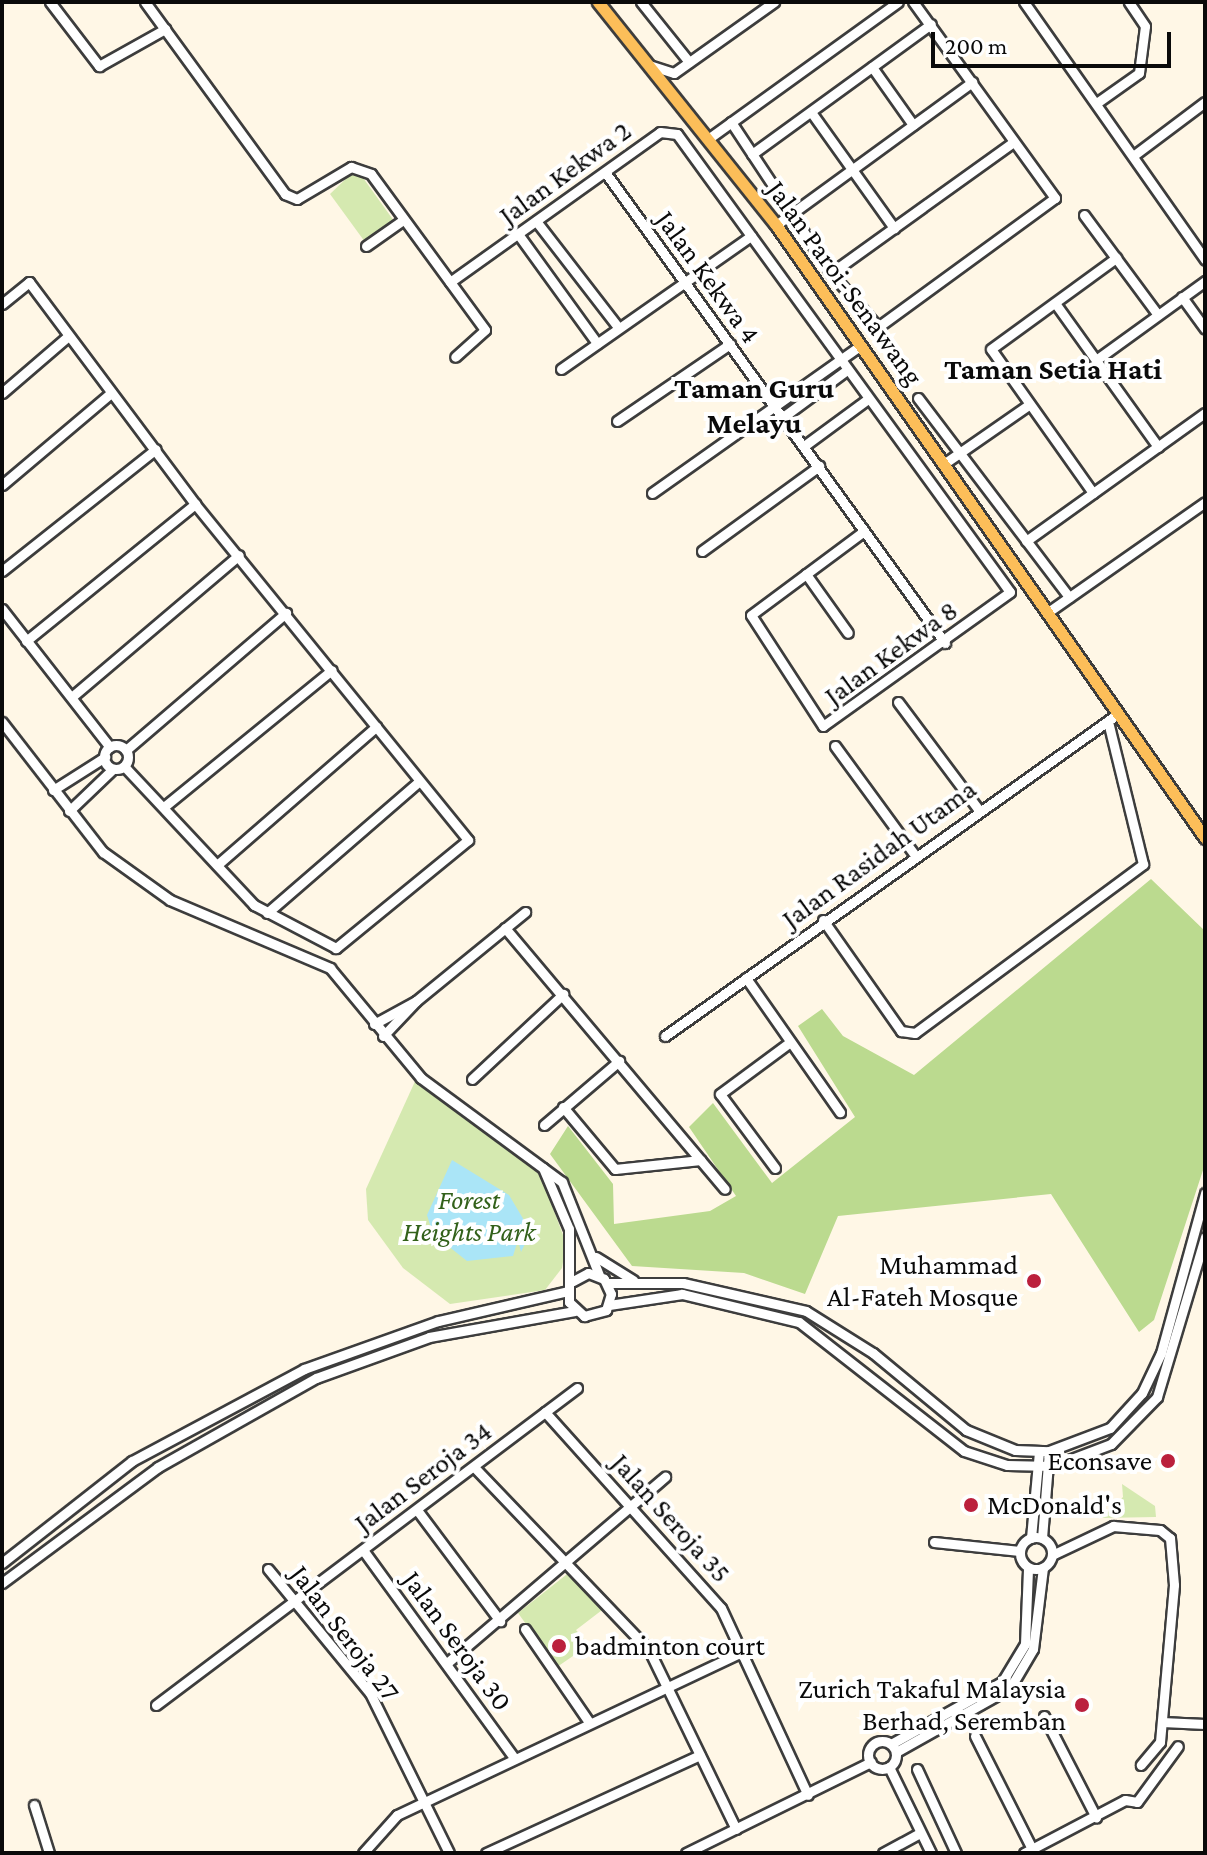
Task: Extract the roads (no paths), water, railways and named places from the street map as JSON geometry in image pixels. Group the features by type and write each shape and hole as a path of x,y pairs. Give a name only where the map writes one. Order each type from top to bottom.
{"main road":[{"name":"Jalan Paroi-Senawang","path":"598,2 776,225 1051,610 1205,838"}],"street":[{"path":"50,2 99,66 165,29"},
{"path":"145,2 290,197 351,167 371,174 450,282 484,336 455,357"},
{"path":"641,2 689,62"},
{"path":"674,73 774,2"},
{"path":"708,139 898,2"},
{"path":"731,122 831,273 878,327 1055,198 913,2"},
{"path":"1024,2 1098,102 1205,260"},
{"path":"1098,102 1139,73 1145,26 1129,2"},
{"path":"752,154 931,24"},
{"path":"649,65 674,73"},
{"path":"872,67 913,125"},
{"path":"674,73 676,98"},
{"path":"776,225 972,82"},
{"path":"1133,156 1205,102"},
{"path":"811,112 894,228"},
{"name":"Jalan Kekwa 2","path":"450,282 669,130 751,236 1010,592"},
{"path":"831,273 1013,142"},
{"name":"Jalan Kekwa 4","path":"605,172 945,643"},
{"path":"1084,215 1158,315"},
{"path":"366,246 403,220"},
{"path":"536,221 618,327"},
{"path":"518,234 597,343"},
{"path":"561,369 751,236"},
{"path":"1093,493 991,349 1116,258"},
{"path":"1096,360 1205,281"},
{"path":"2,304 29,282 66,338 156,449 195,504 468,840 336,948 267,913 124,766"},
{"path":"1182,297 1205,329"},
{"path":"1055,303 1158,447"},
{"path":"2,393 66,338"},
{"path":"617,421 730,344"},
{"path":"652,493 861,345"},
{"path":"783,417 847,370"},
{"path":"2,485 111,393"},
{"path":"918,398 1069,597"},
{"path":"804,446 868,399"},
{"path":"945,463 1030,404"},
{"path":"1026,541 1205,413"},
{"path":"2,571 156,449"},
{"path":"702,551 819,466"},
{"path":"1051,610 1205,502"},
{"path":"26,641 195,504"},
{"name":"Jalan Kekwa 8","path":"864,531 751,615 823,726 945,643 1010,592"},
{"path":"74,695 239,555"},
{"path":"806,574 848,633"},
{"path":"2,609 74,695 110,747 126,750"},
{"path":"124,766 126,750 286,613"},
{"path":"165,806 332,670"},
{"path":"898,702 978,809"},
{"name":"Jalan Rasidah Utama","path":"665,1036 914,854 1121,712"},
{"path":"823,920 901,1031 915,1033 1143,864 1108,721"},
{"path":"2,722 103,852 155,892 330,968 383,1036 421,1078 531,1155 562,1182 594,1254 599,1275 608,1283 683,1283 806,1311 873,1353 966,1430 1015,1450 1044,1451 1110,1428 1142,1393 1161,1353 1205,1193"},
{"path":"217,865 376,727"},
{"path":"835,746 914,854"},
{"path":"53,790 105,757 110,747"},
{"path":"105,757 113,769"},
{"path":"69,811 113,769 124,766"},
{"path":"267,913 418,782"},
{"path":"383,1036 416,1001 525,912"},
{"path":"505,928 725,1189"},
{"path":"746,978 840,1112"},
{"path":"472,1079 563,994"},
{"path":"374,1024 416,1001"},
{"path":"775,1168 720,1094 789,1043"},
{"path":"544,1125 619,1061"},
{"path":"563,1107 615,1169 701,1160"},
{"path":"542,1165 569,1229 573,1281 568,1291 575,1311"},
{"path":"2,1583 158,1467 316,1378 429,1337 575,1311 596,1316 609,1305 682,1294 799,1322 964,1451 1043,1466 1111,1444 1157,1397 1205,1237"},
{"path":"594,1254 614,1274 649,1284"},
{"path":"573,1281 599,1275"},
{"path":"608,1283 609,1305"},
{"path":"2,1563 132,1461 304,1369 428,1324 568,1291"},
{"name":"Jalan Seroja 34","path":"156,1705 577,1388"},
{"name":"Jalan Seroja 35","path":"545,1412 700,1579 808,1795"},
{"path":"1044,1451 1037,1538 1052,1555"},
{"path":"474,1467 649,1650 670,1686 736,1829"},
{"path":"447,1663 568,1566 665,1477"},
{"path":"417,1510 500,1621"},
{"path":"871,1762 872,1746 893,1748 1010,1688 1033,1649 1043,1568 1052,1555 1113,1526 1168,1535 1174,1585 1162,1722 1157,1749 1141,1765"},
{"path":"934,1542 1020,1551 1037,1538"},
{"path":"2,1551 28,1540"},
{"name":"Jalan Seroja 30","path":"363,1550 515,1759"},
{"path":"931,1853 889,1767 893,1748 1002,1682 1025,1644 1028,1568 1020,1551"},
{"path":"1028,1568 1043,1568"},
{"name":"Jalan Seroja 27","path":"268,1569 370,1693 449,1853"},
{"path":"525,1629 589,1722"},
{"path":"363,1853 379,1829 423,1803 739,1653"},
{"path":"1044,1716 1096,1817"},
{"path":"1162,1722 1205,1724"},
{"path":"975,1736 1028,1851 1125,1800 1137,1802 1178,1746"},
{"path":"486,1853 700,1755"},
{"path":"686,1853 871,1762 889,1767"},
{"path":"917,1769 956,1853"},
{"path":"34,1805 49,1853"},
{"path":"883,1853 920,1833"}],"water":[{"path":"452,1160 509,1195 531,1232 521,1252 518,1240 513,1256 467,1261 433,1234 427,1215"}],"place":[{"name":"Muhammad Al-Fateh Mosque","path":"1034,1281"},
{"name":"Econsave","path":"1168,1461"},
{"name":"McDonald's","path":"971,1505"},
{"name":"badminton court","path":"559,1646"},
{"name":"Zurich Takaful Malaysia Berhad, Seremban","path":"1082,1705"}],"district":[{"name":"Taman Setia Hati","path":"1053,369"},
{"name":"Taman Guru Melayu","path":"754,405"}],"park label":[{"name":"Forest Heights Park","path":"469,1216"}]}
